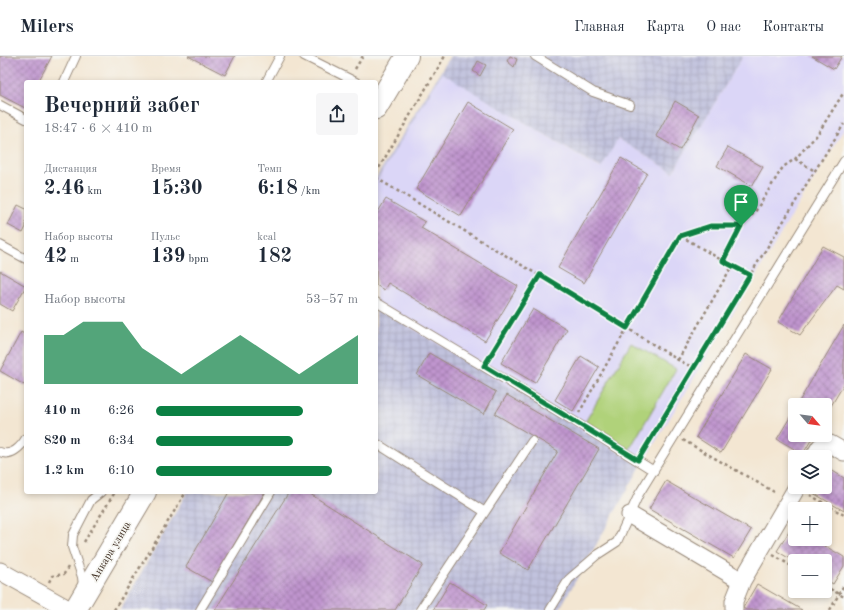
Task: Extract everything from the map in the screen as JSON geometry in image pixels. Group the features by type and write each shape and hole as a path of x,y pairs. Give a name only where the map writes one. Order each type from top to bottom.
{"main road":[{"path":"378,99 407,56"},
{"name":"Анкара улица","path":"75,606 144,494"}],"street":[{"path":"818,450 820,447 830,444 844,452"},
{"path":"734,610 734,601 742,582 761,548 795,494"},
{"path":"630,515 742,582"},
{"path":"0,571 75,606"}],"lane":[{"path":"65,80 76,56"},
{"path":"267,80 280,56"},
{"path":"304,56 352,80"},
{"path":"535,56 593,92 630,105"},
{"path":"0,105 24,118"},
{"path":"550,610 569,579 597,555 617,542 639,494 844,161"},
{"path":"0,245 24,258"},
{"path":"378,303 484,366 654,471"},
{"path":"420,610 532,441"},
{"path":"0,452 13,452 22,446 24,442"},
{"path":"378,444 485,512"},
{"path":"75,606 83,588 82,577 72,546 73,535 91,500 98,494"},
{"path":"200,610 270,494"}],"path":[{"path":"378,170 445,56"},
{"path":"723,261 741,226 754,212 783,167 795,159 817,135 844,92"},
{"path":"638,460 750,275 844,124"},
{"path":"795,159 815,171"},
{"path":"378,179 540,275 678,360 694,368"},
{"path":"574,421 680,236 711,226 741,226"},
{"path":"680,236 750,275"},
{"path":"678,360 732,266"},
{"path":"484,366 540,275"},
{"path":"676,435 788,489"},
{"path":"114,610 185,494"},
{"path":"798,494 844,515"},
{"path":"761,548 788,564"},
{"path":"830,610 844,585"},
{"path":"832,590 844,597"}],"shaded area":[{"path":"450,56 743,56 673,172 618,139 601,168 442,73 378,179 378,175"},
{"path":"743,56 844,56 844,129 641,466 378,308 378,179 442,72 600,168 618,139 673,172"},
{"path":"378,308 641,466 559,610 120,610 186,494 378,494"}],"green space":[{"path":"631,343 676,369 629,450 584,424"}],"building":[{"path":"0,56 52,56 39,80 24,80 24,107 0,95"},
{"path":"188,56 235,56 225,75"},
{"path":"510,56 517,59 514,67 507,61"},
{"path":"812,56 842,56 834,69"},
{"path":"478,61 486,65 480,76 473,71"},
{"path":"675,101 699,115 680,150 656,136"},
{"path":"468,102 513,129 461,216 416,189"},
{"path":"728,147 763,167 752,186 717,166"},
{"path":"621,158 647,173 584,283 558,268"},
{"path":"386,199 425,222 421,228 518,286 485,341 388,283 384,290 378,286 378,212"},
{"path":"18,205 24,208 23,233 8,225"},
{"path":"823,246 844,257 844,289 837,285 800,335 778,322"},
{"path":"0,271 24,285 24,290 12,311 0,304"},
{"path":"533,309 567,329 535,383 501,363"},
{"path":"844,325 844,384 832,404 832,398 801,398"},
{"path":"21,332 24,334 24,385 0,371"},
{"path":"429,353 496,392 484,414 417,375"},
{"path":"746,354 772,369 721,453 696,437"},
{"path":"581,356 599,367 573,411 555,400"},
{"path":"507,395 599,449 528,570 499,553 558,451 495,414"},
{"path":"788,421 788,442 810,442 805,450 796,450 777,439"},
{"path":"832,470 844,478 844,511 832,504 832,502 828,502 815,494 832,494"},
{"path":"666,481 751,530 734,558 649,509"},
{"path":"228,494 264,494 212,582 186,567"},
{"path":"288,494 310,494 423,565 395,610 215,610"},
{"path":"788,533 788,546 825,546 844,557 844,566 833,584 832,554 788,554 788,558 777,551"},
{"path":"450,582 487,605 484,610 433,610"},
{"path":"757,584 802,610 746,610 743,608"}],"route":[{"path":"711,226 741,226 723,261 750,275 638,460 484,366 540,275 627,328 680,236 711,226"}]}
